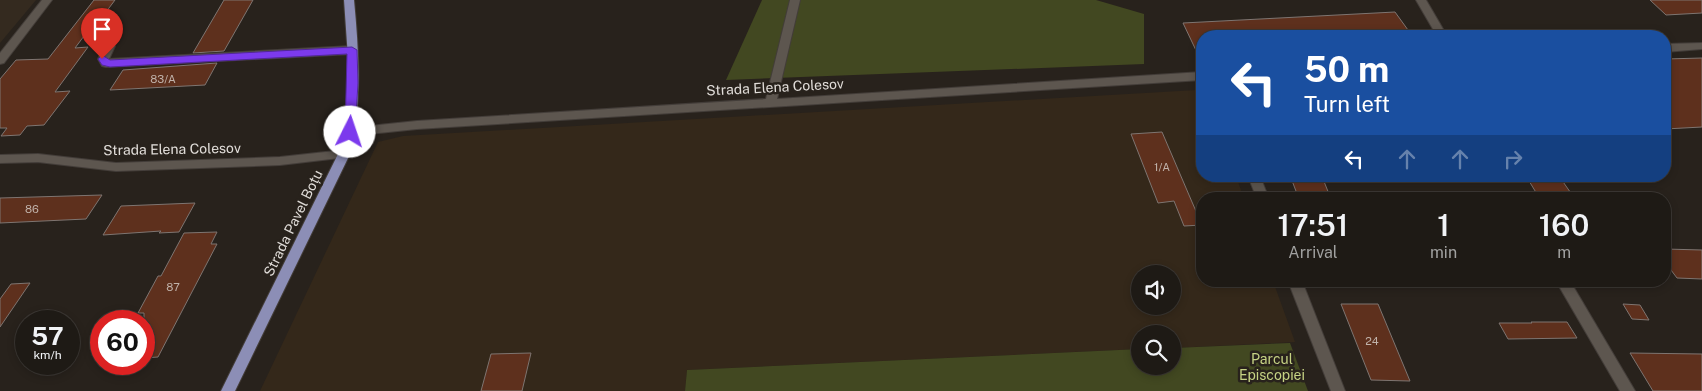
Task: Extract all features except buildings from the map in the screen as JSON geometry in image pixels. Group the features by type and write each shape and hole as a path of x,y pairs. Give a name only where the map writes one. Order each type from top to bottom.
{"main road":[{"name":"Strada Pavel Boțu","path":"228,391 344,154 350,132 353,83 349,0"}],"street":[{"path":"0,60 47,0"},
{"path":"770,102 795,0"},
{"path":"1421,0 1438,30"},
{"path":"110,46 102,59 106,63 352,50"},
{"path":"1671,48 1702,46"},
{"name":"Strada Elena Colesov","path":"350,132 417,125 1196,76"},
{"name":"Strada Elena Colesov","path":"0,160 38,158 116,167 280,161 344,154"},
{"path":"1297,287 1338,391"},
{"path":"1567,287 1628,391"}],"shaded area":[{"path":"0,0 36,0 0,43"},
{"path":"1196,90 1196,182 1238,182 1242,192 1196,192 1196,287 1275,287 1295,342 1181,348 1181,325 1131,325 1131,349 687,370 685,391 260,391 378,142 403,136"}],"green space":[{"path":"762,0 1096,0 1144,14 1144,64 726,80"},
{"name":"Parcul Episcopiei","path":"1290,343 1308,391 685,391 687,370 1131,349 1131,375 1181,375 1181,348"}],"route":[{"path":"102,59 110,64 352,50 353,83 350,132"}]}
